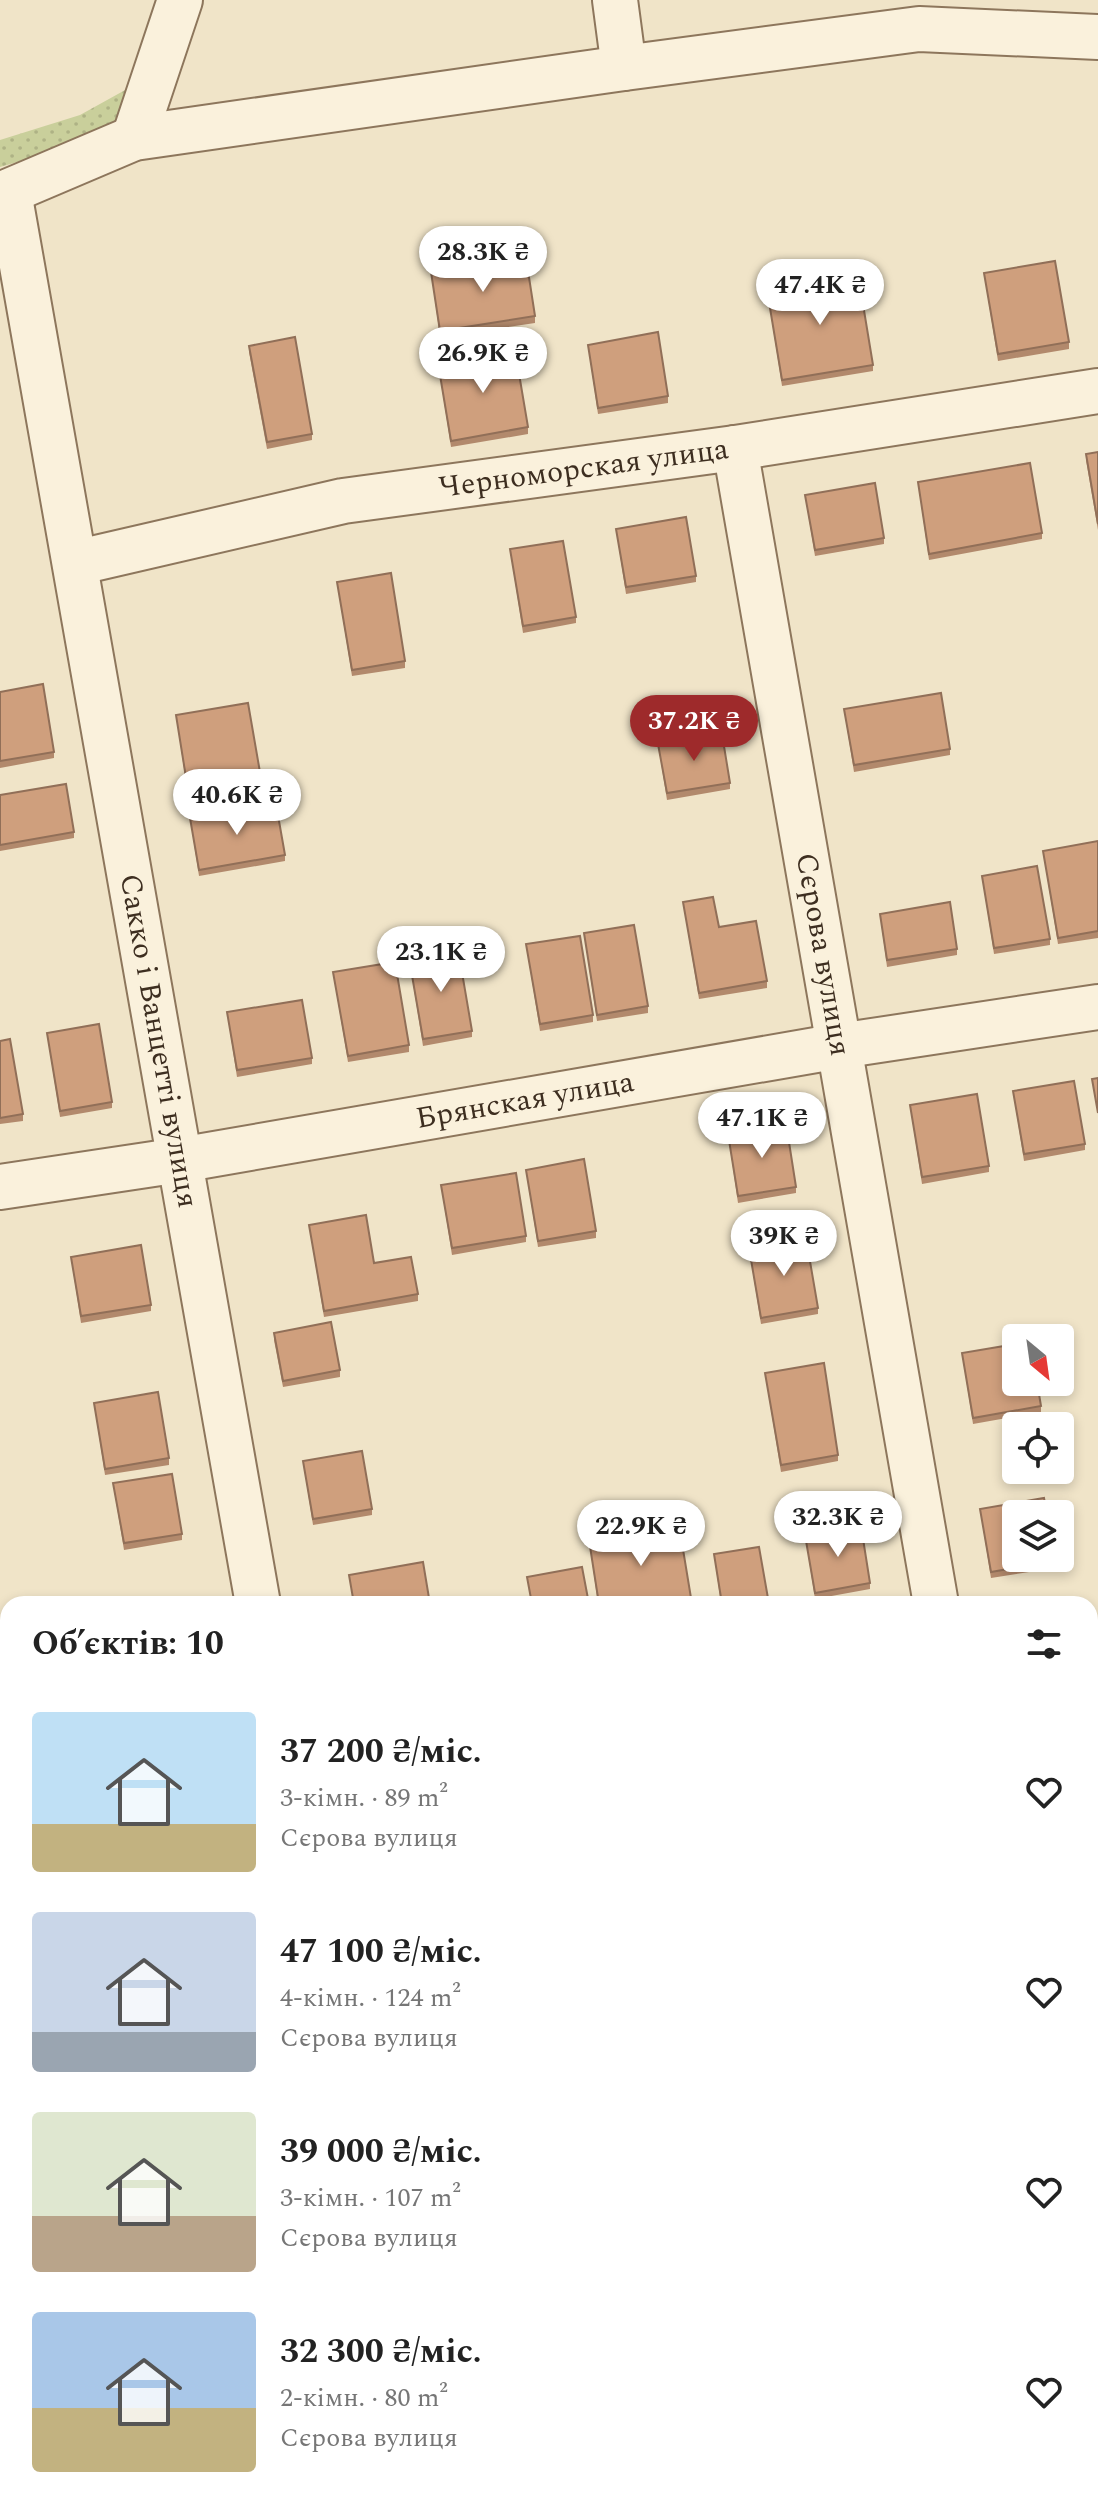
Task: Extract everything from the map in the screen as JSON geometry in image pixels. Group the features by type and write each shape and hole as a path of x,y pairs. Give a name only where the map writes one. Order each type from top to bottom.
{"street":[{"path":"134,138 180,0"},
{"path":"615,0 624,68"},
{"path":"5,194 134,138 624,68 917,15 1098,37"},
{"name":"Сакко і Ванцетті вулиця","path":"5,194 75,563 257,1596"},
{"name":"Черноморская улица","path":"75,563 343,501 735,448 1098,391"},
{"name":"Сєрова вулиця","path":"735,448 935,1596"},
{"name":"Брянская улица","path":"0,1187 180,1160 839,1046 1098,1007"}],"green space":[{"path":"127,89 139,113 73,146 0,167 0,140 80,115"}],"building":[{"path":"526,258 535,316 440,331 431,272"},
{"path":"1055,261 1069,342 998,354 984,273"},
{"path":"858,274 873,365 782,380 767,290"},
{"path":"658,332 668,396 598,408 588,345"},
{"path":"295,337 312,434 267,442 249,346"},
{"path":"515,350 528,427 451,441 438,363"},
{"path":"1098,452 1098,524 1086,454"},
{"path":"1030,463 1042,533 929,554 918,482"},
{"path":"875,483 884,538 815,550 805,495"},
{"path":"686,517 696,576 626,587 616,529"},
{"path":"563,541 576,617 523,626 510,549"},
{"path":"391,573 405,661 352,670 337,582"},
{"path":"43,684 54,752 0,761 0,692"},
{"path":"941,693 950,749 854,765 844,709"},
{"path":"248,703 261,778 188,790 176,715"},
{"path":"722,734 730,783 667,793 658,744"},
{"path":"66,784 74,832 0,845 0,795"},
{"path":"276,804 285,855 199,870 190,818"},
{"path":"1098,841 1098,931 1058,938 1043,851"},
{"path":"1037,866 1050,939 994,948 982,876"},
{"path":"713,897 719,927 756,921 767,981 699,993 683,902"},
{"path":"950,902 957,949 887,960 880,914"},
{"path":"634,925 648,1006 597,1015 584,933"},
{"path":"580,936 593,1015 540,1024 526,944"},
{"path":"458,949 472,1031 423,1039 409,958"},
{"path":"395,962 409,1045 348,1056 333,972"},
{"path":"302,1000 312,1058 237,1070 227,1012"},
{"path":"99,1024 112,1102 60,1111 47,1033"},
{"path":"10,1039 23,1114 0,1118 0,1041"},
{"path":"1098,1078 1098,1113 1092,1079"},
{"path":"1074,1081 1085,1144 1024,1154 1013,1091"},
{"path":"977,1094 989,1166 922,1177 910,1105"},
{"path":"786,1123 796,1187 738,1196 728,1134"},
{"path":"584,1159 596,1231 538,1241 526,1170"},
{"path":"516,1173 526,1236 452,1248 441,1185"},
{"path":"366,1215 374,1263 411,1257 418,1294 324,1311 309,1225"},
{"path":"806,1238 818,1308 761,1318 749,1248"},
{"path":"141,1245 151,1305 81,1316 71,1257"},
{"path":"331,1322 340,1370 283,1381 274,1333"},
{"path":"1002,1346 1002,1396 1039,1396 1041,1406 973,1418 962,1353"},
{"path":"824,1363 838,1455 781,1465 765,1373"},
{"path":"158,1392 169,1458 105,1469 94,1403"},
{"path":"362,1451 372,1509 313,1519 303,1461"},
{"path":"172,1474 182,1534 124,1543 113,1483"},
{"path":"1002,1505 1002,1570 991,1572 980,1509"},
{"path":"679,1525 691,1596 598,1596 589,1540"},
{"path":"861,1526 870,1583 815,1593 805,1535"},
{"path":"759,1547 768,1596 721,1596 714,1554"},
{"path":"423,1562 429,1596 353,1596 349,1575"},
{"path":"582,1567 587,1596 531,1596 527,1577"}]}
